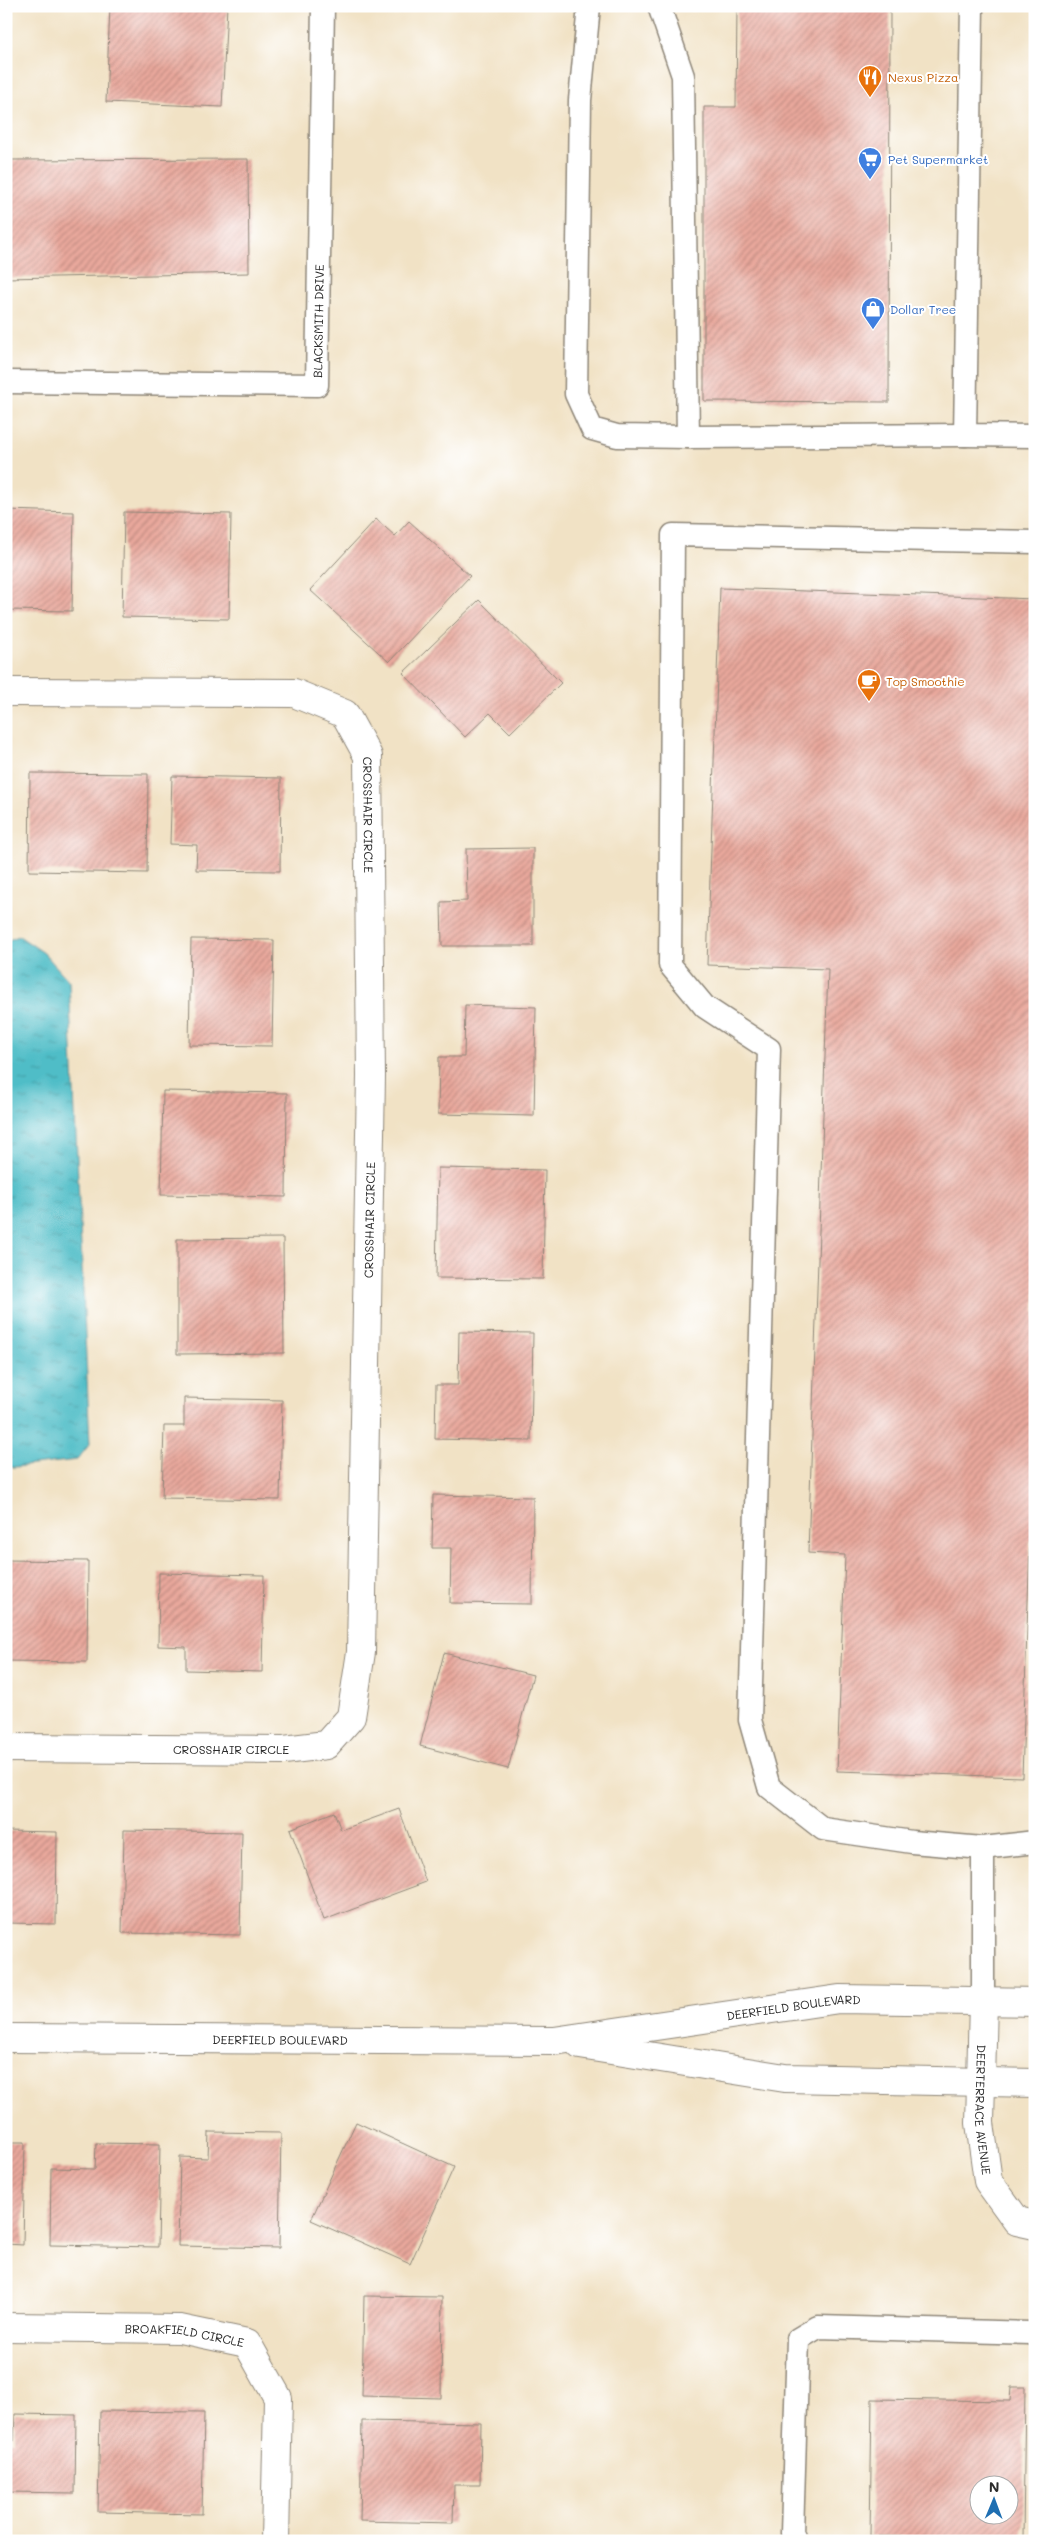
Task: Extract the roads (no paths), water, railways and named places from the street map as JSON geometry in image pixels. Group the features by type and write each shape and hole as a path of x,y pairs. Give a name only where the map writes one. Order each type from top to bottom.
{"street":[{"name":"CROSSHAIR CIRCLE","path":"6,692 294,692 345,714 368,756 372,1076 361,1652 351,1717 326,1745 284,1750 6,1748"},
{"name":"DEERFIELD BOULEVARD","path":"6,2038 554,2040 839,1999 1035,2002"},
{"name":"DEERTERRACE AVENUE","path":"982,2001 980,2123 988,2181 1017,2221 1035,2225"},
{"name":"DEERFIELD BOULEVARD","path":"554,2040 785,2078 1035,2083"},
{"name":"BROAKFIELD CIRCLE","path":"6,2327 180,2329 247,2343 278,2398 275,2541"}],"lane":[{"name":"BLACKSMITH DRIVE","path":"6,382 317,386 323,6"},
{"path":"589,6 580,100 576,394 592,429 616,436 1035,436"},
{"path":"659,6 684,76 688,437"},
{"path":"965,435 972,6"},
{"path":"1035,542 673,535 670,965 705,1007 768,1049 750,1720 769,1787 823,1829 912,1842 983,1848 1035,1842"},
{"path":"982,2001 983,1848"},
{"path":"796,2541 792,2533 798,2339 818,2327 1030,2333 1035,2335"}],"water":[{"path":"19,936 44,953 69,981 90,1444 77,1460 6,1468 6,941"}],"place":[{"name":"Nexus Pizza","path":"870,98"},
{"name":"Pet Supermarket","path":"870,180"},
{"name":"Dollar Tree","path":"873,330"},
{"name":"Top Smoothie","path":"869,702"}]}
